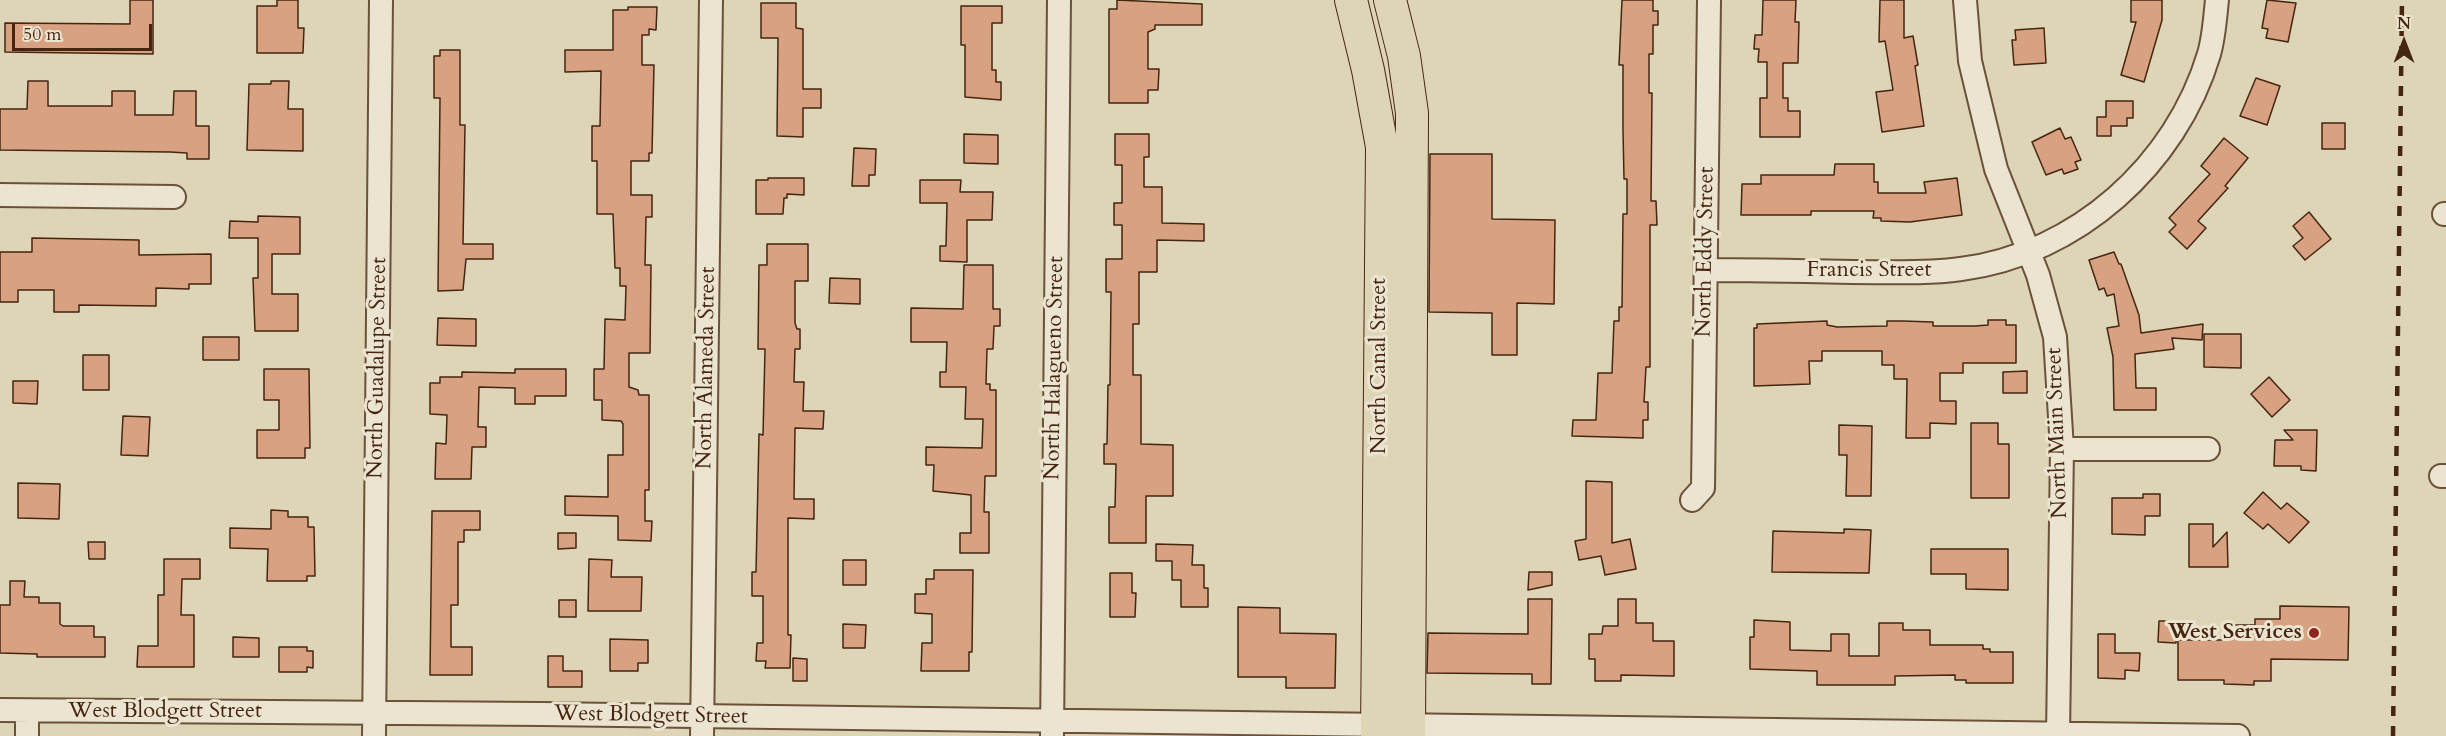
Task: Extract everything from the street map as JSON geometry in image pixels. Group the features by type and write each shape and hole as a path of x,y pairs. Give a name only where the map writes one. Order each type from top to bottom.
{"highway":[{"name":"North Canal Street","path":"1351,0 1368,70 1382,147 1377,730"},
{"name":"North Canal Street","path":"1390,0 1404,56 1412,112 1409,731"}],"street":[{"name":"North Guadalupe Street","path":"374,736 381,0"},
{"name":"North Alameda Street","path":"702,727 711,0"},
{"name":"North Halagueno Street","path":"1052,729 1059,0"},
{"name":"North Eddy Street","path":"1692,500 1703,488 1709,0"},
{"name":"North Main Street","path":"1965,0 1970,61 1986,132 1996,169 2045,296 2055,338 2062,449 2058,735"},
{"name":"Francis Street","path":"1706,270 1912,273 1963,269 2029,251 2093,217 2120,196 2157,156 2187,109 2210,53 2217,0"},
{"path":"0,195 174,197"},
{"path":"2062,449 2208,449"},
{"name":"West Blodgett Street","path":"0,710 374,713 702,727 2238,736"},
{"path":"27,711 27,736"}],"building":[{"path":"130,0 153,0 153,54 5,52 5,23 130,24"},
{"path":"277,0 298,0 298,28 304,28 303,53 257,53 257,6 277,6"},
{"path":"1117,0 1202,4 1202,25 1155,25 1155,29 1148,32 1148,69 1159,69 1158,90 1148,90 1148,103 1109,103 1109,9 1117,9"},
{"path":"1622,0 1653,0 1653,11 1658,11 1658,25 1653,25 1653,54 1649,54 1649,93 1652,93 1651,201 1656,201 1657,225 1650,225 1650,367 1646,367 1644,402 1648,402 1648,420 1643,420 1643,438 1572,436 1573,420 1596,420 1598,373 1612,373 1614,321 1619,321 1619,307 1622,307 1623,214 1627,214 1627,179 1624,179 1623,65 1619,65"},
{"path":"1763,0 1796,0 1795,22 1799,22 1798,63 1783,63 1783,98 1788,98 1788,111 1800,111 1800,137 1760,137 1760,98 1767,98 1767,62 1758,62 1759,49 1754,49 1755,35 1762,35"},
{"path":"1880,0 1904,0 1904,38 1913,36 1924,126 1882,132 1876,92 1893,90 1885,41 1879,42"},
{"path":"2131,0 2162,0 2162,20 2144,82 2121,75 2136,22 2131,22"},
{"path":"2267,0 2296,3 2288,42 2266,38 2268,29 2262,28"},
{"path":"761,3 796,3 796,28 803,29 803,89 821,89 821,108 803,108 803,137 777,136 778,38 761,38"},
{"path":"961,6 1002,6 1002,23 992,23 992,70 996,70 996,82 1001,82 1001,100 965,97 965,45 961,45"},
{"path":"628,7 657,7 656,30 649,29 649,35 642,35 642,65 654,65 652,153 649,153 649,161 631,161 631,195 652,195 652,217 646,217 645,265 651,265 650,353 629,353 629,387 638,390 639,395 649,395 649,490 645,490 645,521 652,521 651,541 618,540 618,516 565,515 565,496 608,497 608,455 623,455 623,424 621,421 602,420 602,400 594,400 594,369 604,369 605,319 625,320 626,286 620,286 620,268 615,268 613,214 597,214 597,161 592,161 592,126 600,126 601,71 565,72 565,50 613,50 613,10 628,10"},
{"path":"2044,28 2046,63 2014,65 2012,40 2016,40 2015,30"},
{"path":"440,50 460,50 460,125 465,125 463,244 493,244 493,259 466,259 463,290 438,291 440,98 434,98 434,56 440,56"},
{"path":"2256,78 2280,86 2267,125 2240,116"},
{"path":"28,81 48,81 48,106 112,106 112,91 135,91 135,115 173,115 174,91 196,91 196,126 209,126 209,159 187,159 187,153 170,152 0,150 0,109 27,109"},
{"path":"271,81 289,81 288,109 303,109 303,151 247,150 249,84 271,84"},
{"path":"2106,101 2133,101 2133,118 2127,118 2127,126 2111,126 2111,136 2097,136 2097,117 2106,117"},
{"path":"2322,123 2345,123 2345,149 2322,149"},
{"path":"2060,128 2065,139 2071,137 2081,160 2075,162 2078,169 2064,174 2062,169 2046,175 2032,142"},
{"path":"964,134 998,135 998,164 964,163"},
{"path":"1115,134 1149,134 1149,157 1144,157 1144,187 1162,187 1162,223 1204,224 1204,241 1157,240 1157,272 1139,272 1139,324 1133,324 1133,375 1141,375 1141,444 1173,445 1173,496 1146,496 1146,543 1109,543 1109,507 1115,507 1116,464 1104,464 1104,444 1107,444 1108,385 1110,385 1111,292 1106,292 1106,259 1122,259 1122,225 1114,225 1114,203 1122,203 1122,165 1115,165"},
{"path":"2224,138 2248,158 2225,186 2228,188 2198,221 2206,228 2187,249 2169,232 2176,225 2169,218 2210,174 2201,166"},
{"path":"854,148 876,149 875,175 869,175 869,186 852,186"},
{"path":"1430,154 1492,154 1492,219 1555,220 1554,304 1517,303 1517,355 1492,355 1492,313 1429,312"},
{"path":"1835,164 1874,164 1874,182 1878,182 1878,193 1926,193 1924,182 1957,178 1962,215 1910,222 1881,221 1881,218 1873,218 1874,211 1811,211 1811,215 1741,215 1742,184 1761,184 1761,175 1834,175"},
{"path":"768,178 804,178 804,195 787,194 787,198 784,198 783,214 756,214 756,180 768,180"},
{"path":"920,180 961,180 960,192 993,192 992,220 967,220 967,262 940,261 940,246 946,246 947,203 920,203"},
{"path":"2309,212 2331,239 2305,260 2293,246 2303,238 2293,226"},
{"path":"258,216 300,217 300,254 272,254 272,294 298,294 298,331 255,331 253,278 258,278 258,238 229,238 230,221 258,222"},
{"path":"32,238 139,240 139,255 211,254 211,284 189,284 189,289 156,288 156,306 79,305 79,312 54,312 54,290 18,290 18,302 0,302 0,252 32,252"},
{"path":"767,244 808,244 808,281 795,281 795,323 797,329 800,329 800,349 795,349 794,382 804,382 803,411 824,411 823,429 795,428 794,499 814,499 814,519 788,518 790,668 765,668 766,661 756,661 757,643 763,643 763,596 752,596 752,572 756,572 759,434 763,435 765,349 758,349 759,265 767,265"},
{"path":"2114,252 2121,264 2139,315 2141,333 2203,324 2202,340 2172,338 2174,349 2135,354 2136,388 2156,388 2156,410 2114,410 2113,357 2107,328 2119,326 2114,294 2107,296 2104,288 2099,290 2089,260"},
{"path":"964,265 993,265 993,309 1000,309 1000,326 994,326 993,349 987,349 986,384 990,384 990,390 996,390 996,476 985,476 984,512 989,512 989,553 960,553 960,533 971,533 971,495 933,491 934,465 926,465 926,447 982,448 983,419 965,419 966,387 940,387 940,372 946,372 947,342 911,342 911,308 963,309"},
{"path":"830,278 860,279 860,304 829,303"},
{"path":"438,318 476,319 476,346 437,345"},
{"path":"1988,320 2006,320 2006,325 2016,325 2016,363 1963,363 1963,373 1940,373 1940,401 1956,401 1956,424 1930,423 1930,438 1906,438 1907,379 1894,379 1894,365 1882,365 1882,351 1822,351 1822,361 1809,361 1810,384 1754,386 1754,328 1757,328 1757,324 1827,321 1827,325 1837,327 1887,326 1887,321 1903,321 1933,322 1933,326 1975,326 1988,325"},
{"path":"2204,334 2241,334 2241,368 2204,367"},
{"path":"203,337 239,337 239,360 203,360"},
{"path":"83,355 109,355 109,390 83,390"},
{"path":"264,369 309,369 310,448 305,448 305,458 257,458 257,430 279,430 279,400 264,400"},
{"path":"515,369 566,369 566,396 535,396 535,404 515,404 515,388 479,387 478,427 486,427 486,447 472,447 471,479 435,479 436,443 446,444 447,415 430,414 430,383 440,383 440,377 462,377 462,372 515,373"},
{"path":"2027,371 2027,393 2003,393 2003,372"},
{"path":"2269,377 2290,400 2272,417 2251,394"},
{"path":"13,381 38,381 37,404 13,403"},
{"path":"123,416 150,417 148,456 121,455"},
{"path":"1971,423 1998,423 1998,444 2009,444 2009,498 1971,498"},
{"path":"1839,425 1872,426 1871,496 1846,496 1847,455 1839,455"},
{"path":"2284,430 2317,430 2316,471 2301,470 2301,466 2274,466 2275,440 2293,440"},
{"path":"1586,481 1612,482 1612,543 1630,539 1636,569 1605,575 1601,556 1579,560 1575,541 1586,539"},
{"path":"18,483 60,484 59,519 18,518"},
{"path":"2263,492 2281,509 2287,503 2309,522 2289,543 2268,524 2263,529 2244,513"},
{"path":"2143,494 2160,494 2160,516 2145,516 2145,535 2112,534 2112,498 2143,498"},
{"path":"271,510 288,511 288,517 308,517 308,527 314,527 315,576 307,576 307,581 267,581 268,549 230,548 230,528 271,529"},
{"path":"432,511 480,511 480,530 464,530 464,542 458,542 458,605 451,605 451,647 472,647 472,675 430,675"},
{"path":"2189,524 2213,524 2213,547 2227,532 2228,567 2189,567"},
{"path":"1844,529 1871,530 1869,573 1772,572 1773,531 1844,533"},
{"path":"558,533 576,533 576,548 558,549"},
{"path":"88,542 105,542 105,559 89,559"},
{"path":"1156,544 1193,545 1192,565 1204,565 1204,588 1208,588 1208,607 1181,607 1181,580 1172,580 1172,561 1156,561"},
{"path":"1931,549 2008,549 2008,590 1966,589 1966,574 1931,574"},
{"path":"164,559 200,559 200,579 182,579 181,615 194,615 194,667 137,667 138,646 158,646 158,595 164,595"},
{"path":"589,559 612,560 611,577 642,577 641,611 588,611"},
{"path":"843,560 866,560 866,585 843,585"},
{"path":"934,570 973,570 972,652 969,652 969,671 921,671 922,643 932,643 932,614 915,613 915,594 926,594 926,579 934,579"},
{"path":"1529,572 1552,572 1552,585 1528,590"},
{"path":"1110,573 1132,573 1132,593 1136,593 1135,617 1110,617"},
{"path":"10,581 25,581 24,597 39,597 39,603 60,603 60,624 63,626 94,626 94,637 105,637 105,657 37,657 37,654 0,653 0,605 10,605"},
{"path":"1528,599 1552,599 1551,684 1532,684 1532,674 1427,673 1428,633 1528,634"},
{"path":"1618,599 1636,599 1636,623 1653,623 1653,641 1674,641 1674,676 1621,675 1621,681 1595,681 1595,659 1589,659 1589,634 1602,634 1603,626 1618,626"},
{"path":"559,600 576,600 576,617 559,617"},
{"path":"2280,606 2349,607 2348,660 2271,659 2271,681 2254,681 2254,685 2224,684 2224,680 2178,680 2178,640 2225,640 2225,625 2255,625 2255,619 2280,619"},
{"path":"1238,607 1280,608 1280,633 1336,634 1335,688 1286,688 1286,677 1238,677"},
{"path":"1754,620 1790,622 1790,650 1831,651 1831,634 1849,634 1849,656 1879,656 1879,623 1903,623 1903,630 1930,630 1930,645 1983,645 1983,649 1990,649 1990,652 2013,652 2013,683 1966,683 1966,680 1955,680 1955,675 1895,676 1895,685 1817,685 1817,671 1750,669 1750,637 1754,637"},
{"path":"2159,621 2177,621 2176,643 2158,642"},
{"path":"843,624 866,625 865,648 843,648"},
{"path":"2098,634 2115,634 2115,653 2140,653 2139,671 2125,670 2125,679 2098,678"},
{"path":"233,637 259,638 259,657 233,657"},
{"path":"610,639 648,640 648,663 638,663 638,671 610,671"},
{"path":"279,647 307,647 307,651 313,651 313,668 307,667 307,672 279,672"},
{"path":"548,656 563,656 563,671 582,671 582,687 548,687"},
{"path":"793,658 807,659 807,681 793,681"}],"railway":[{"path":"2393,736 2402,0"}],"place":[{"name":"West Services","path":"2314,633"}]}
